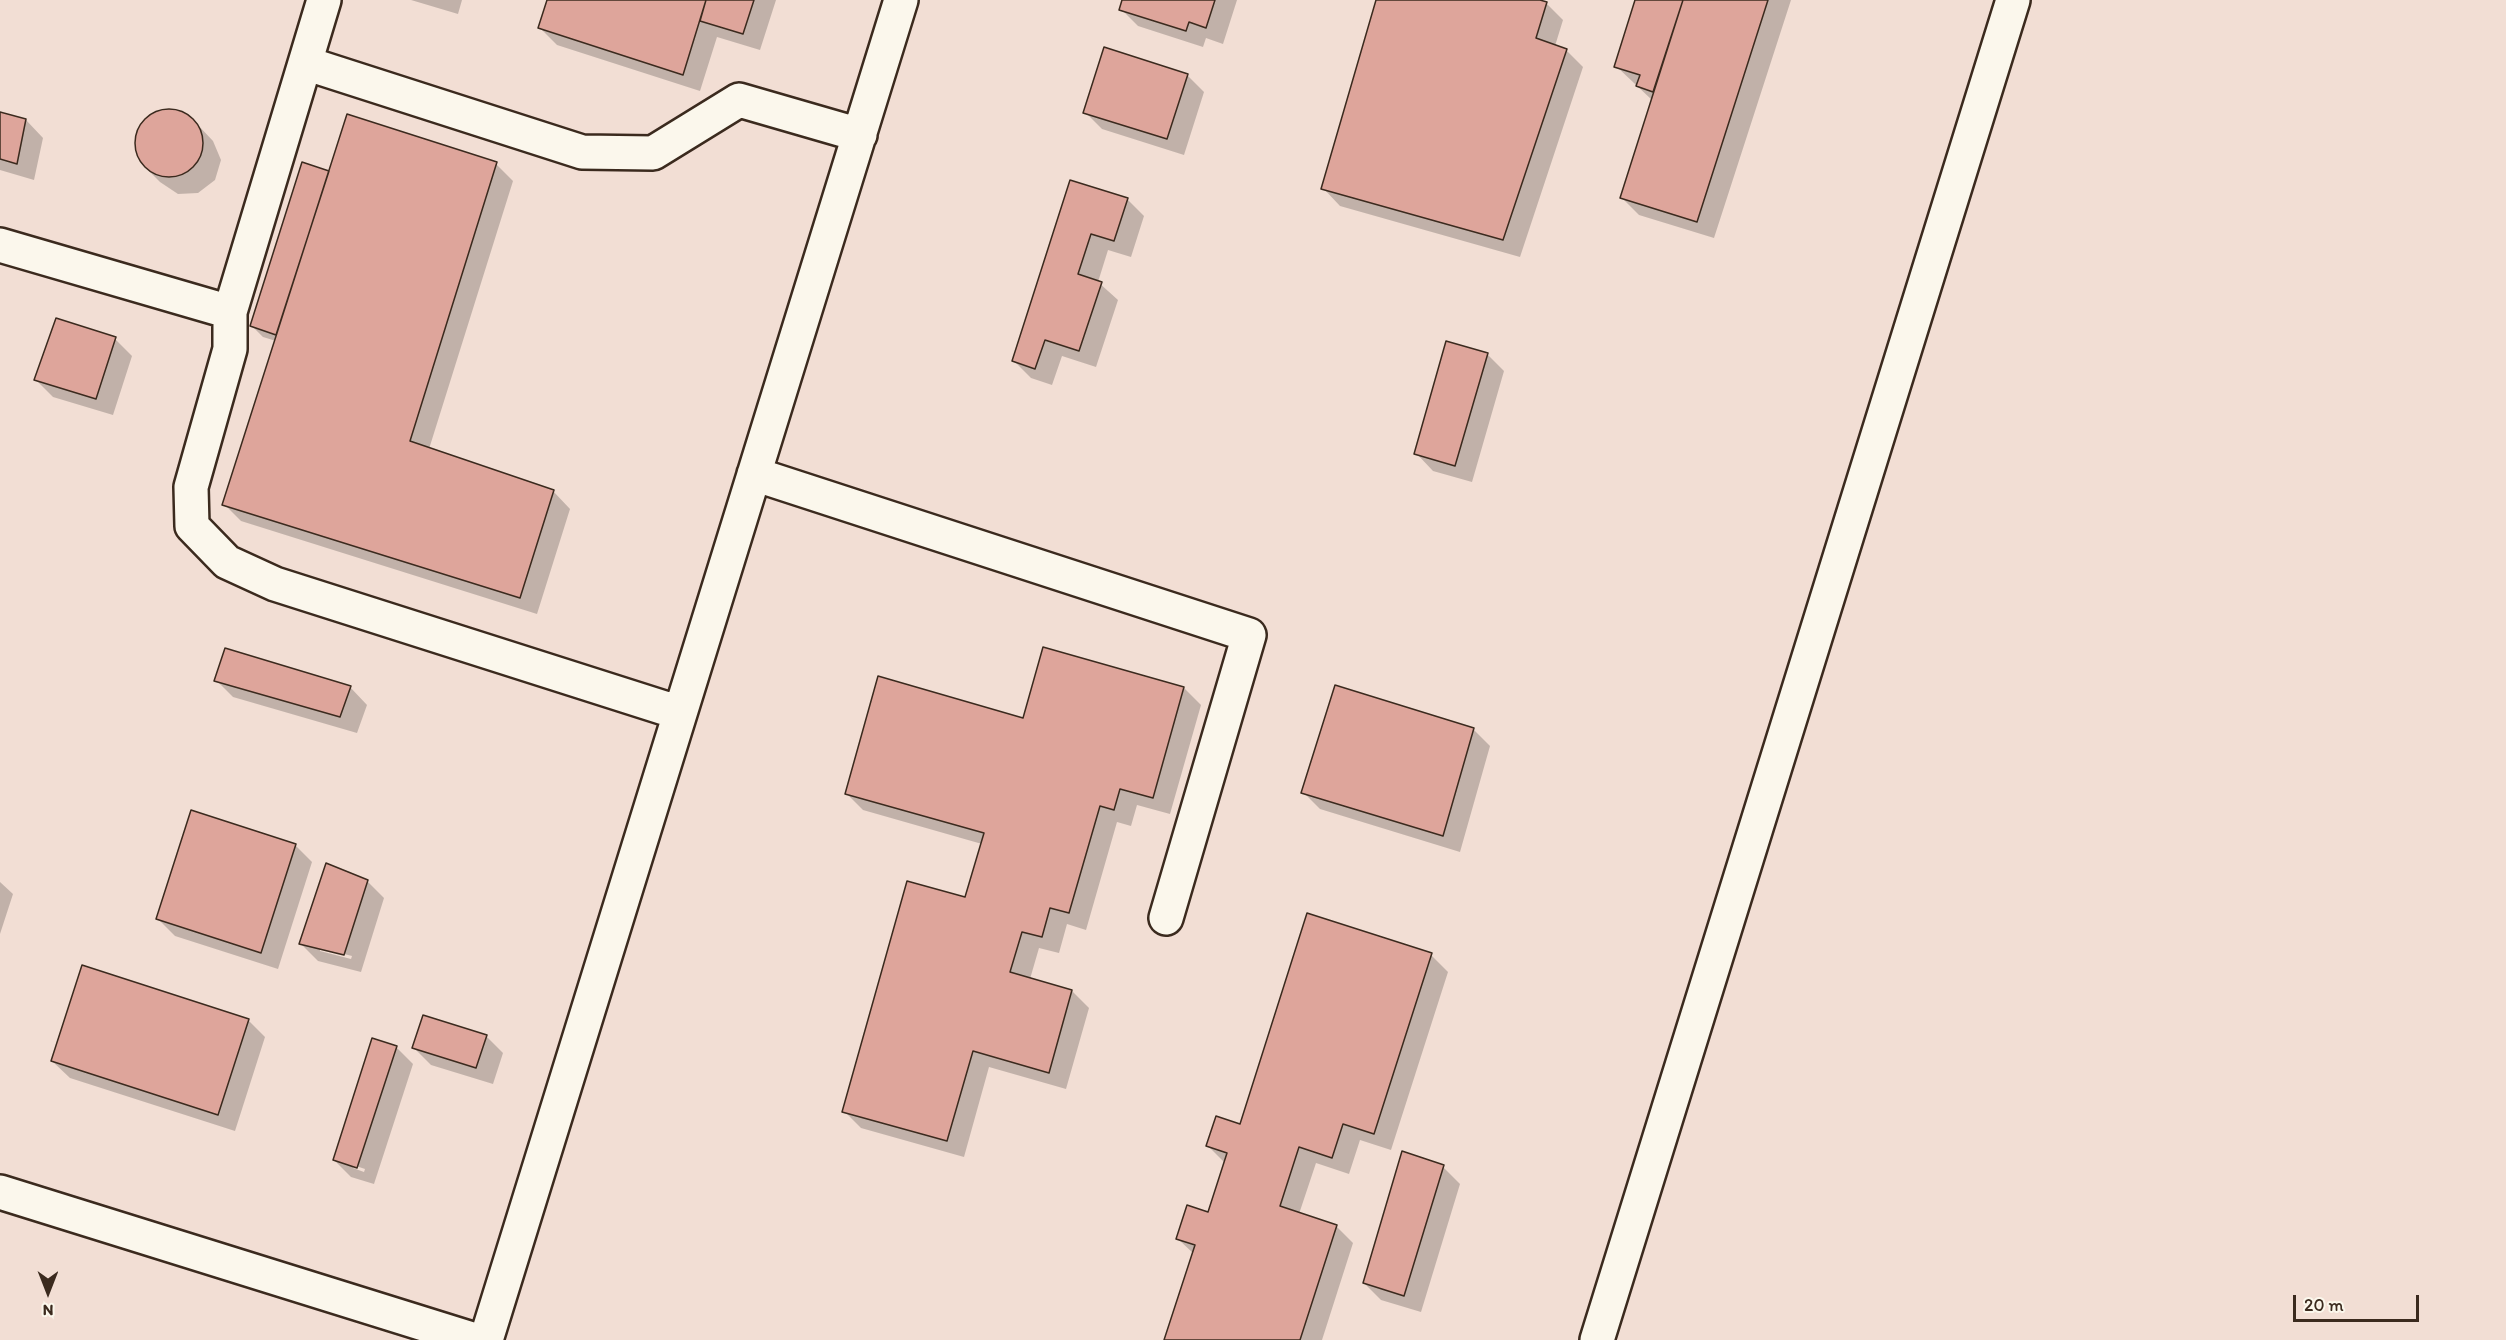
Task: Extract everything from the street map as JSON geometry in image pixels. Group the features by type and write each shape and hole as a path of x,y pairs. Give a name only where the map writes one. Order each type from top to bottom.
{"lane":[{"path":"324,0 230,312 230,349 191,487 192,526 227,562 275,584 680,713"},
{"path":"486,1340 902,0"},
{"path":"1597,1340 2013,0"},
{"path":"305,63 582,152 653,153 739,100 860,135"},
{"path":"0,245 230,312"},
{"path":"754,474 1249,634 1166,918"},
{"path":"0,1192 475,1340"}],"shaded area":[{"path":"0,0 2506,0 2506,1340 0,1340"}],"building":[{"path":"547,0 706,0 683,75 538,28"},
{"path":"706,0 754,0 743,34 700,21"},
{"path":"1122,0 1215,0 1206,28 1189,22 1186,31 1119,10"},
{"path":"1376,0 1540,0 1547,2 1536,38 1567,49 1503,240 1321,189"},
{"path":"1635,0 1683,0 1653,92 1636,86 1640,75 1614,67"},
{"path":"1683,0 1768,0 1697,222 1620,198"},
{"path":"1104,47 1188,74 1167,139 1083,113"},
{"path":"162,109 176,109 188,114 198,124 203,143 198,162 188,172 176,177 162,177 150,172 140,162 135,150 135,136 140,124 150,114"},
{"path":"0,112 26,119 17,164 0,159"},
{"path":"347,114 497,162 410,441 554,490 520,598 222,505"},
{"path":"302,162 329,171 276,335 250,326"},
{"path":"1070,180 1128,198 1114,241 1091,234 1078,274 1102,282 1079,351 1045,340 1035,369 1012,361"},
{"path":"56,318 116,337 96,399 34,380"},
{"path":"1446,341 1488,353 1455,466 1414,454"},
{"path":"1043,647 1184,687 1153,798 1120,789 1114,810 1100,806 1069,913 1050,908 1042,937 1022,932 1010,972 1072,990 1049,1073 973,1051 947,1141 842,1112 907,881 965,897 984,833 845,794 878,676 1023,718"},
{"path":"225,648 351,686 340,717 214,681"},
{"path":"1335,685 1474,728 1443,836 1301,793"},
{"path":"191,810 296,844 261,953 156,919"},
{"path":"326,863 368,880 344,955 299,944"},
{"path":"1307,913 1432,953 1374,1134 1343,1124 1332,1158 1299,1147 1280,1206 1337,1225 1300,1340 1164,1340 1195,1245 1176,1239 1187,1205 1208,1212 1227,1153 1206,1146 1216,1116 1240,1124"},
{"path":"82,965 249,1019 218,1115 51,1061"},
{"path":"423,1015 487,1035 476,1068 412,1048"},
{"path":"372,1038 397,1046 357,1168 333,1160"},
{"path":"1402,1151 1444,1165 1404,1296 1363,1283"}]}
